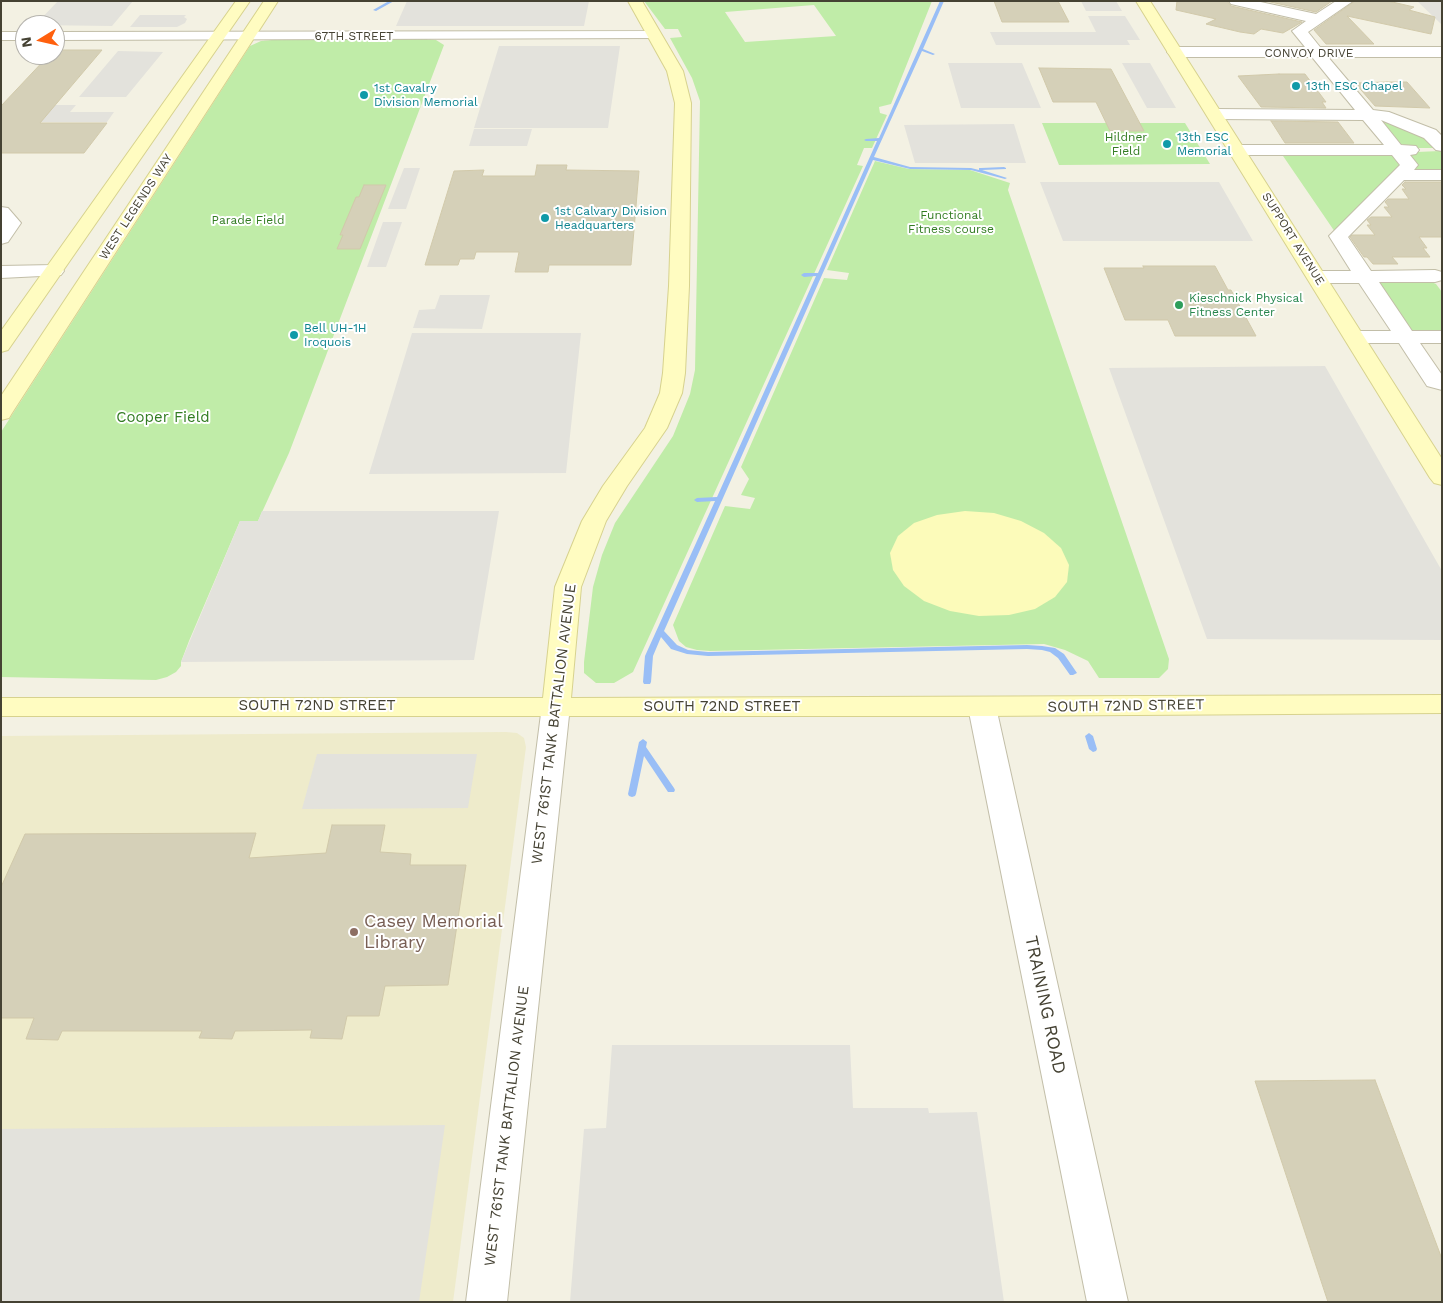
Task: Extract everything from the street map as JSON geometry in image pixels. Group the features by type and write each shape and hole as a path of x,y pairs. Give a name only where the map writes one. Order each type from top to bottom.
{"street":[{"name":"WEST LEGENDS WAY","path":"1,346 243,1"},
{"name":"WEST LEGENDS WAY","path":"1,413 272,1"},
{"name":"WEST 761ST TANK BATTALION AVENUE","path":"486,1302 556,706 568,587 584,542 594,521 656,428 671,393 674,374 683,103 675,71 635,1"},
{"name":"SUPPORT AVENUE","path":"1144,1 1442,478"},
{"path":"1236,1 1318,19"},
{"path":"1346,1 1299,31 1409,165 1338,236 1435,381 1442,383"},
{"name":"67TH STREET","path":"65,36 654,35"},
{"path":"1,36 15,36"},
{"name":"CONVOY DRIVE","path":"1176,52 1442,52"},
{"path":"1215,114 1383,115 1430,134 1442,148"},
{"path":"1237,150 1397,150 1442,148"},
{"path":"1399,175 1442,175"},
{"path":"1,212 12,223 1,238"},
{"path":"1438,281 1430,270 1442,255"},
{"path":"1,272 54,271"},
{"path":"1316,276 1364,276 1438,281"},
{"path":"1354,337 1442,337"},
{"name":"SOUTH 72ND STREET","path":"1,707 982,707 1442,704"},
{"name":"TRAINING ROAD","path":"982,707 1108,1302"}],"shaded area":[{"path":"58,1 133,1 112,26 65,25 65,15 45,15"},
{"path":"407,1 589,1 584,26 396,26"},
{"path":"1081,1 1116,1 1122,11 1086,11"},
{"path":"1417,1 1442,1 1442,25 1438,21"},
{"path":"140,15 186,15 184,17 187,19 185,23 177,27 130,27"},
{"path":"1088,16 1125,16 1140,40 1127,40 1130,45 996,45 990,32 1096,32"},
{"path":"499,46 620,46 608,128 474,128"},
{"path":"118,51 163,52 126,97 79,97"},
{"path":"948,63 1022,63 1041,108 961,108"},
{"path":"1122,63 1150,63 1176,108 1147,108"},
{"path":"1,105 76,105 70,112 114,112 107,122 1,122"},
{"path":"1014,124 1026,163 915,163 904,125"},
{"path":"474,129 532,129 527,146 469,146"},
{"path":"404,168 420,168 406,209 388,209"},
{"path":"1040,182 1219,182 1253,241 1063,241"},
{"path":"383,222 402,222 386,267 367,267"},
{"path":"440,295 490,295 482,329 413,328 419,310 435,309"},
{"path":"412,333 581,333 566,473 369,474"},
{"path":"1325,366 1442,571 1442,640 1207,639 1109,368"},
{"path":"262,511 499,511 474,660 181,662 240,521 258,521"},
{"path":"517,733 524,738 526,747 453,1302 1,1302 1,736"},
{"path":"317,754 477,754 468,808 302,809"},
{"path":"612,1045 850,1045 853,1108 928,1108 929,1113 977,1112 1004,1302 570,1302 584,1129 606,1128"},
{"path":"445,1125 419,1302 1,1302 1,1129"}],"green space":[{"path":"644,1 932,1 891,104 879,107 880,113 887,115 872,148 864,148 857,165 863,166 633,672 614,683 596,683 584,673 584,662 593,587 602,555 615,523 673,436 690,394 695,370 700,101 692,78 670,38 682,37 678,29 665,29","holes":["814,5 836,36 745,42 725,12"]},
{"name":"Cooper Field","path":"272,40 436,40 444,45 289,453 258,521 240,521 189,641 181,666 176,672 156,680 1,677 1,432 250,46 261,41"},
{"path":"1377,119 1426,135 1438,148 1414,148 1394,142"},
{"name":"Hildner Field","path":"1042,123 1185,123 1210,164 1059,165"},
{"path":"1380,151 1398,157 1404,164 1335,232 1281,153"},
{"path":"1440,151 1442,153 1442,173 1427,173 1417,170 1407,157 1417,152"},
{"name":"Functional Fitness course","path":"875,161 909,169 970,170 1010,183 1008,190 1169,659 1168,669 1159,678 1099,678 1088,661 1065,650 1044,644 710,651 686,647 679,641 673,625 725,506 750,509 755,498 741,495 749,479 741,467 824,278 847,280 849,273 827,270"},
{"path":"1375,280 1427,280 1436,284 1442,292 1442,334 1412,333"}],"sand":[{"path":"965,511 994,513 1021,521 1044,533 1061,548 1069,565 1067,582 1055,597 1035,609 1009,615 979,616 950,611 924,601 904,586 893,570 890,553 898,536 914,523 937,515"}],"building":[{"path":"994,1 1058,1 1069,22 1002,22"},
{"path":"1177,1 1227,1 1231,6 1302,22 1283,33 1261,29 1254,34 1240,32 1206,24 1216,19 1176,10"},
{"path":"1266,1 1332,1 1316,12"},
{"path":"1355,1 1388,1 1414,7 1409,10 1435,17 1431,34 1347,16 1374,44 1326,44 1314,30"},
{"path":"65,50 102,50 40,123 107,123 84,153 1,153 1,106 40,65 65,65"},
{"path":"1039,68 1111,69 1144,131 1110,131 1096,102 1053,102"},
{"name":"13th ESC Chapel","path":"1305,74 1326,102 1322,102 1326,108 1261,107 1238,76"},
{"path":"1407,82 1430,108 1375,106 1355,83"},
{"path":"1271,121 1338,122 1354,143 1285,143"},
{"name":"1st Calvary Division Headquarters","path":"537,165 567,165 566,170 639,171 631,265 549,265 548,272 515,272 519,252 476,252 474,259 460,259 458,265 425,265 454,171 484,170 482,176 535,176"},
{"path":"1405,182 1442,182 1442,237 1419,237 1427,248 1423,248 1430,257 1392,257 1398,264 1373,264 1367,257 1364,257 1350,237 1352,235 1375,235 1367,225 1371,225 1367,220 1371,217 1392,217 1384,207 1389,207 1385,202 1388,199 1409,199 1402,189 1406,189 1402,185"},
{"path":"364,185 386,185 360,249 337,249 343,235 340,235 356,197 359,197"},
{"name":"Kieschnick Physical Fitness Center","path":"1143,266 1215,266 1228,290 1231,290 1256,336 1175,336 1168,320 1125,320 1104,268 1144,268"},
{"path":"332,825 385,825 380,852 411,854 410,865 466,865 448,985 385,986 379,1016 347,1016 342,1039 310,1038 312,1030 235,1031 232,1039 199,1038 202,1031 62,1031 58,1040 26,1039 34,1018 1,1018 1,887 25,834 256,833 249,858 326,853"},
{"path":"1375,1080 1442,1259 1442,1302 1328,1302 1255,1081"}],"waterway":[{"path":"375,10 392,1"},
{"path":"920,49 942,1"},
{"path":"872,158 920,49"},
{"path":"920,49 933,54"},
{"path":"866,140 880,139"},
{"path":"820,274 872,158"},
{"path":"872,158 910,168 971,169 1005,178"},
{"path":"981,169 1004,168"},
{"path":"647,682 649,656 820,274"},
{"path":"804,275 820,274"},
{"path":"697,500 719,499"},
{"path":"660,632 674,647 687,652 708,654 1042,648 1052,650 1061,656 1073,673"},
{"path":"1089,736 1093,749"},
{"path":"632,794 643,742"},
{"path":"642,747 671,790"}],"place":[{"name":"13th ESC Chapel","path":"1296,86"},
{"name":"1st Cavalry Division Memorial","path":"364,95"},
{"name":"13th ESC Memorial","path":"1167,144"},
{"name":"1st Calvary Division Headquarters","path":"545,218"},
{"name":"Kieschnick Physical Fitness Center","path":"1179,305"},
{"name":"Bell UH-1H Iroquois","path":"294,335"},
{"name":"Casey Memorial Library","path":"354,932"}],"park label":[{"name":"Parade Field","path":"248,220"}]}
